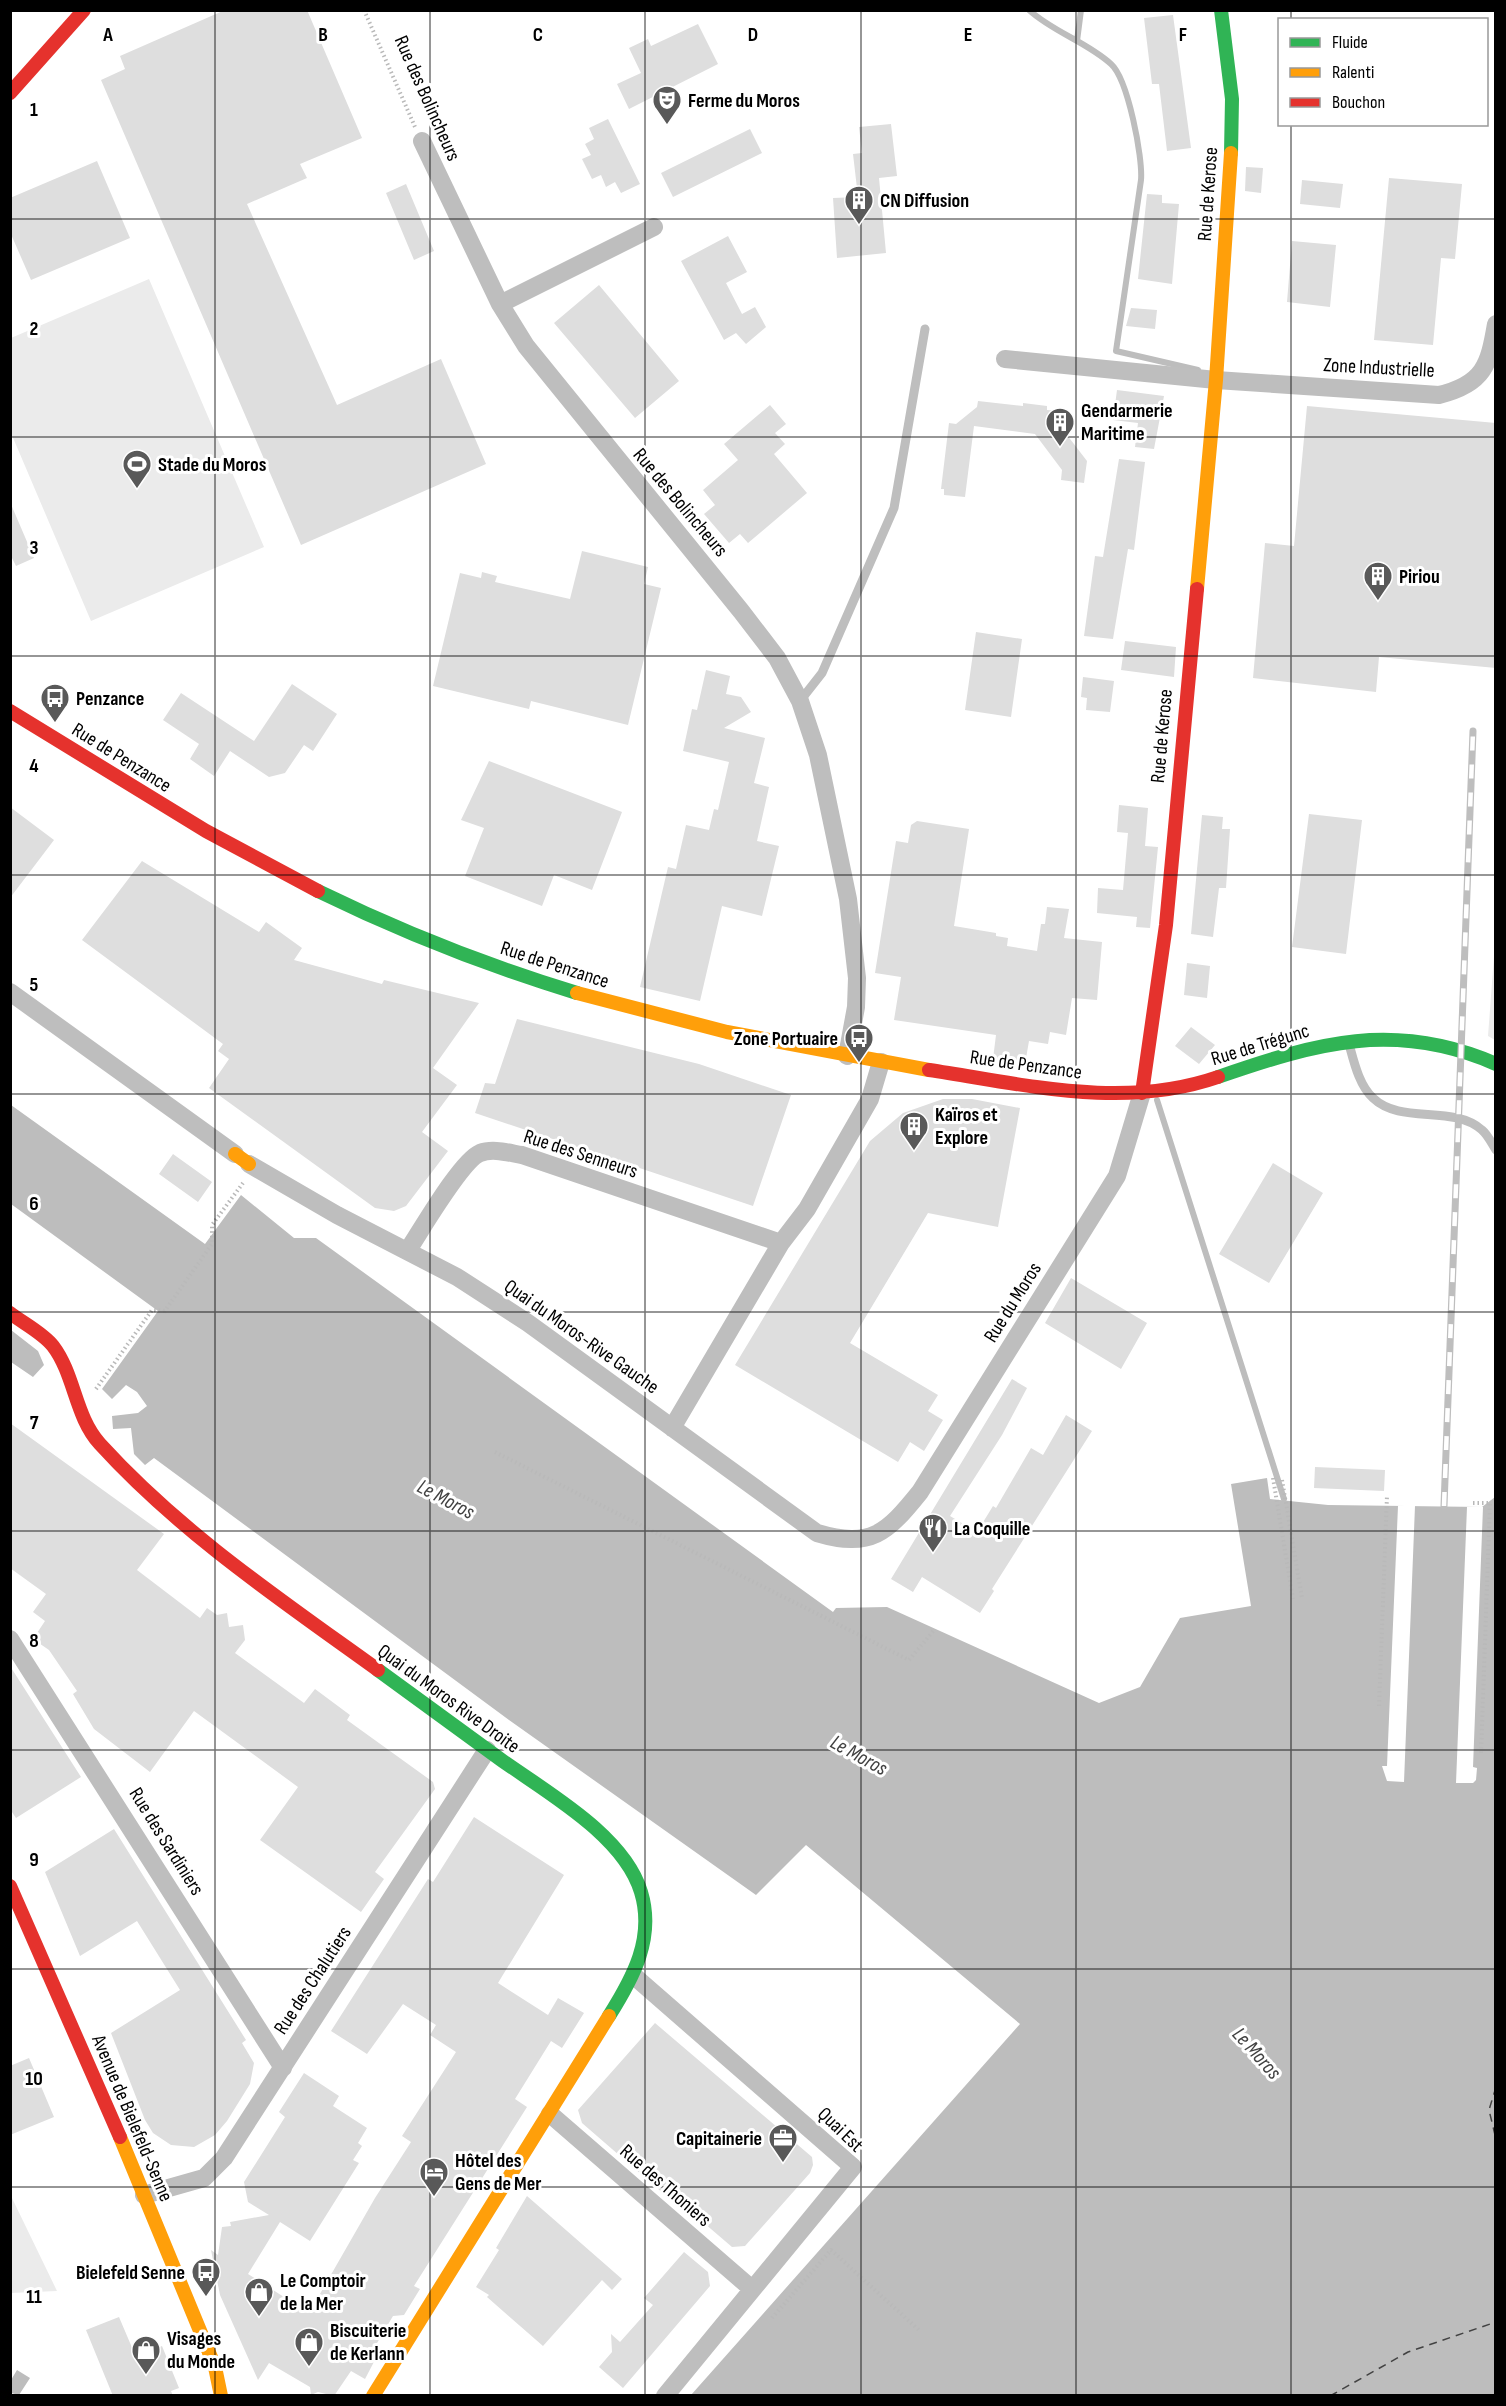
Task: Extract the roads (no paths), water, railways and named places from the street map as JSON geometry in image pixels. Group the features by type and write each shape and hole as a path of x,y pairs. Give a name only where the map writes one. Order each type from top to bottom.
{"street":[{"path":"10,93 84,10"},
{"name":"Rue de Kerose","path":"1142,1094 1166,925 1216,380 1233,127 1228,54 1221,10"},
{"name":"Rue des Bolincheurs","path":"422,141 500,304 525,346 755,629 777,658 800,701 818,755 848,899 857,978 847,1056"},
{"path":"500,304 654,227"},
{"name":"Zone Industrielle","path":"1216,380 1439,395 1455,391 1482,373 1490,357 1496,324"},
{"path":"1005,359 1216,380"},
{"name":"Rue de Penzance","path":"10,711 208,833 313,889 408,933 505,969 623,1007 759,1040 1043,1087 1085,1092 1142,1094"},
{"name":"Quai du Moros-Rive Gauche","path":"10,992 242,1159 337,1215 457,1277 528,1323 817,1533 839,1539 858,1540 880,1532 896,1521"},
{"name":"Rue de Trégunc","path":"1142,1094 1206,1081 1292,1051 1348,1042 1412,1041 1454,1048 1496,1064"},
{"path":"672,1428 781,1243 807,1209 870,1099 881,1062"},
{"name":"Rue du Moros","path":"896,1521 920,1492 1117,1176 1142,1094"},
{"name":"Rue des Senneurs","path":"408,1250 465,1165 479,1154 488,1152 522,1155 781,1243"},
{"name":"Quai du Moros Rive Droite","path":"10,1313 52,1344 65,1365 88,1428 98,1442 151,1497 220,1556 588,1823 622,1854 631,1866 644,1903 646,1930 643,1951 634,1976 373,2396"},
{"name":"Rue des Sardiniers","path":"10,1639 283,2068"},
{"name":"Rue des Chalutiers","path":"144,2195 204,2178 212,2173 224,2158 487,1750"},
{"name":"Avenue de Bielefeld-Senne","path":"10,1886 39,1944 144,2195 215,2367 221,2396"},
{"name":"Quai Est","path":"634,1976 854,2168 665,2396"},
{"name":"Rue des Thoniers","path":"550,2114 753,2289"},
{"name":"Avenue de Bielefeld-Senne","path":"215,2367 237,2396"}],"lane":[{"path":"800,701 822,674 894,508 925,330"},
{"path":"1348,1042 1359,1077 1373,1098 1391,1108 1458,1119 1482,1130 1496,1150"}],"water":[{"name":"Le Moros","path":"11,1105 205,1244 241,1195 294,1238 316,1238 833,1612 836,1608 887,1607 1099,1703 1140,1687 1180,1618 1251,1606 1231,1484 1267,1478 1270,1499 1328,1505 1482,1507 1495,1497 1495,2395 691,2395 1020,2024 806,1845 756,1895 509,1720 154,1458 145,1465 134,1454 131,1428 113,1429 112,1416 138,1413 147,1406 137,1392 126,1385 112,1399 102,1389 158,1311 11,1204"},
{"path":"11,1330 38,1351 44,1365 33,1377 11,1362"},
{"path":"17,2370 30,2378 19,2395 11,2393 11,2380"}],"waterway":[{"path":"1029,10 1111,64 1123,85 1133,119 1140,155 1141,180 1116,351 1198,370"},
{"path":"1077,41 1081,10"},
{"path":"1157,1100 1284,1499"}],"railway":[{"path":"1444,1506 1473,731"}],"place":[{"name":"Ferme du Moros","path":"667,126"},
{"name":"CN Diffusion","path":"859,226"},
{"name":"Gendarmerie Maritime","path":"1060,448"},
{"name":"Stade du Moros","path":"137,490"},
{"name":"Piriou","path":"1378,602"},
{"name":"Penzance","path":"55,724"},
{"name":"Zone Portuaire","path":"859,1064"},
{"name":"Kaïros et Explore","path":"914,1152"},
{"name":"La Coquille","path":"933,1554"},
{"name":"Capitainerie","path":"783,2164"},
{"name":"Hôtel des Gens de Mer","path":"434,2198"},
{"name":"Bielefeld Senne","path":"206,2298"},
{"name":"Le Comptoir de la Mer","path":"259,2318"},
{"name":"Biscuiterie de Kerlann","path":"309,2368"},
{"name":"Visages du Monde","path":"146,2376"}]}
